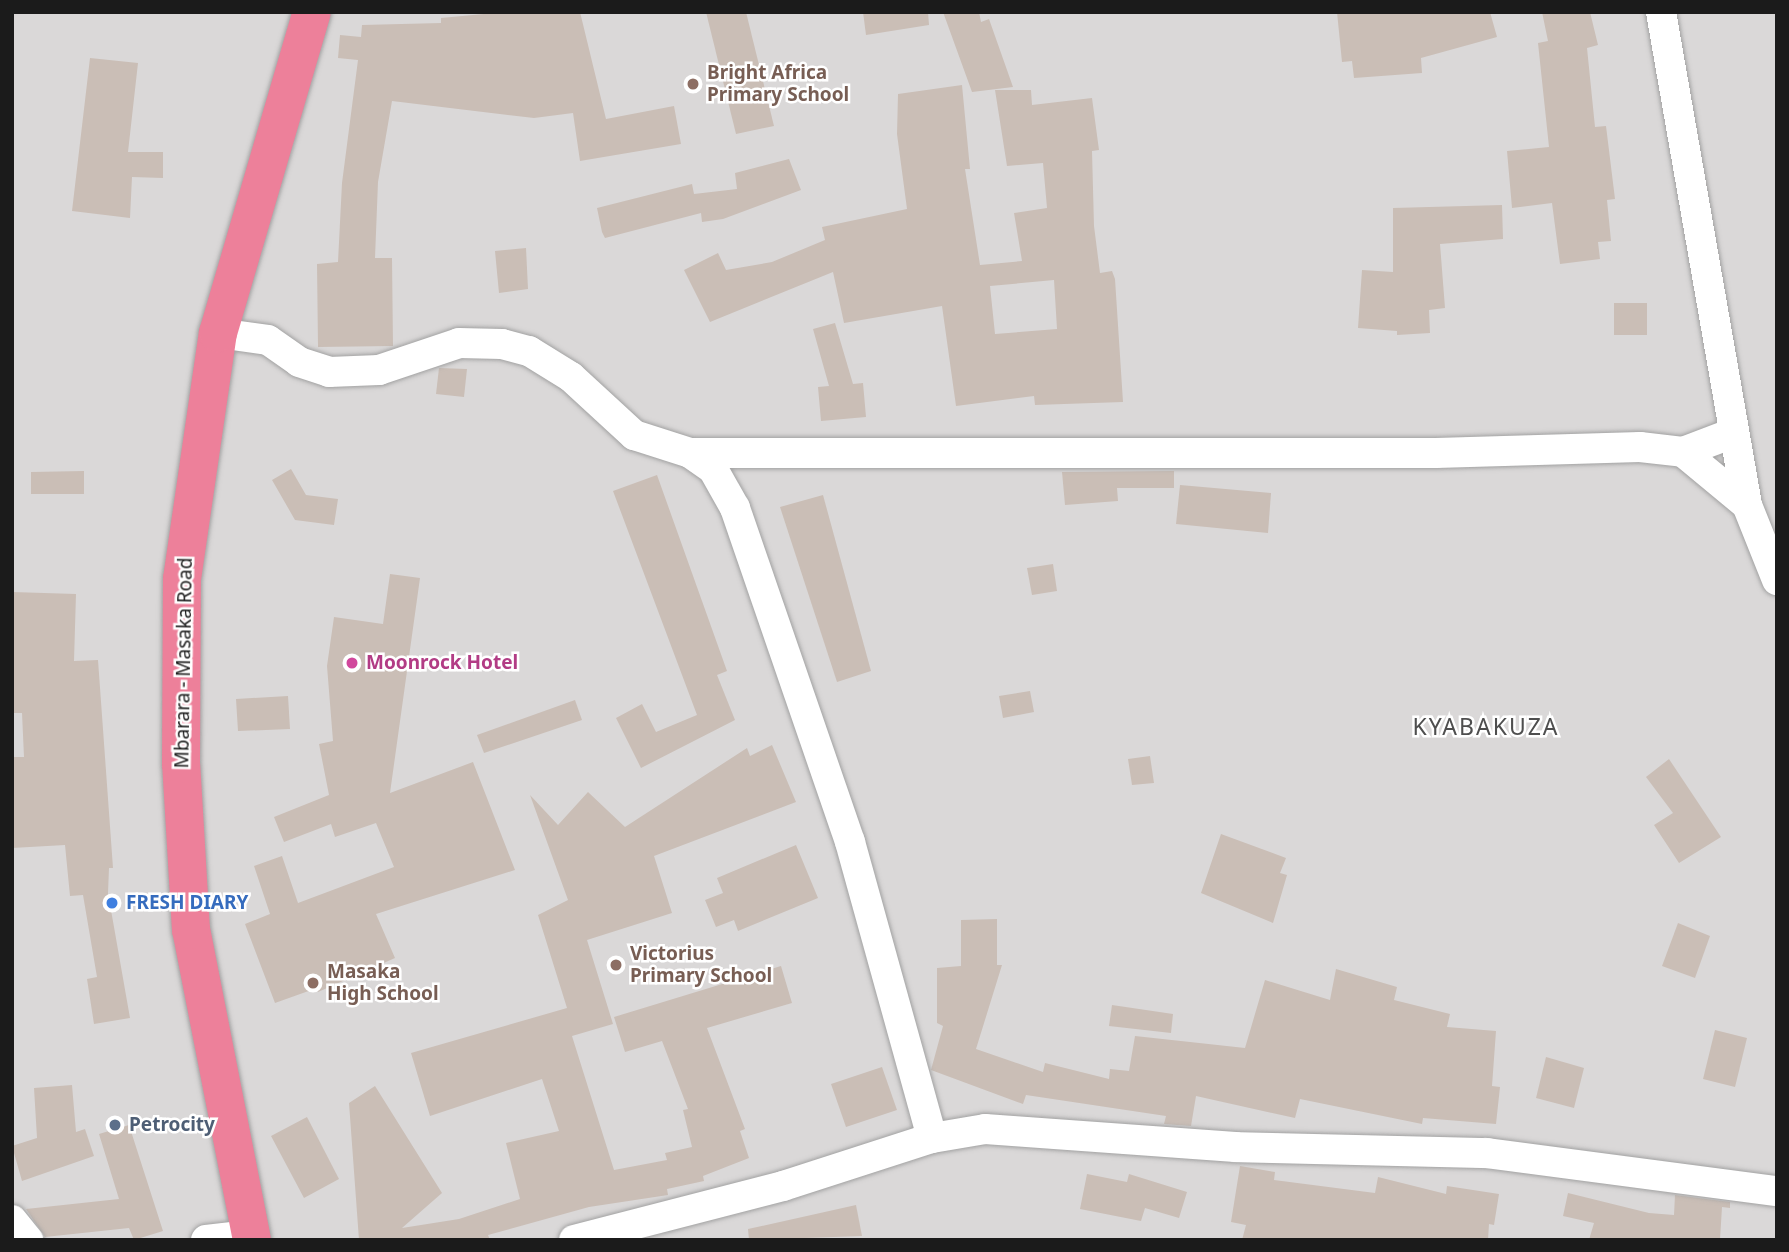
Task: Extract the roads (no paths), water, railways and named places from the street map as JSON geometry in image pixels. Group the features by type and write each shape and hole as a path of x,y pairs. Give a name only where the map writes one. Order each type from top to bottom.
{"highway":[{"name":"Mbarara - Masaka Road","path":"251,1237 191,930 181,764 182,579 218,333 312,12"}],"street":[{"path":"1661,12 1746,505 1777,580"},
{"path":"218,333 268,340 299,362 329,372 379,370 459,343 502,344 529,351 572,377 634,435 690,453 713,469 735,508 850,842 932,1138"},
{"path":"690,453 1436,453 1640,447 1683,452 1733,433"},
{"path":"1683,452 1746,505"},
{"path":"574,1240 783,1186 932,1138 985,1129 1235,1147 1487,1153 1777,1191"},
{"path":"12,1220 28,1240"},
{"path":"206,1240 251,1237"}],"place":[{"name":"Bright Africa Primary School","path":"693,84"},
{"name":"Moonrock Hotel","path":"352,663"},
{"name":"FRESH DIARY","path":"112,903"},
{"name":"Victorius Primary School","path":"616,965"},
{"name":"Masaka High School","path":"313,983"},
{"name":"Petrocity","path":"115,1125"}],"district":[{"name":"KYABAKUZA","path":"1486,726"}]}
